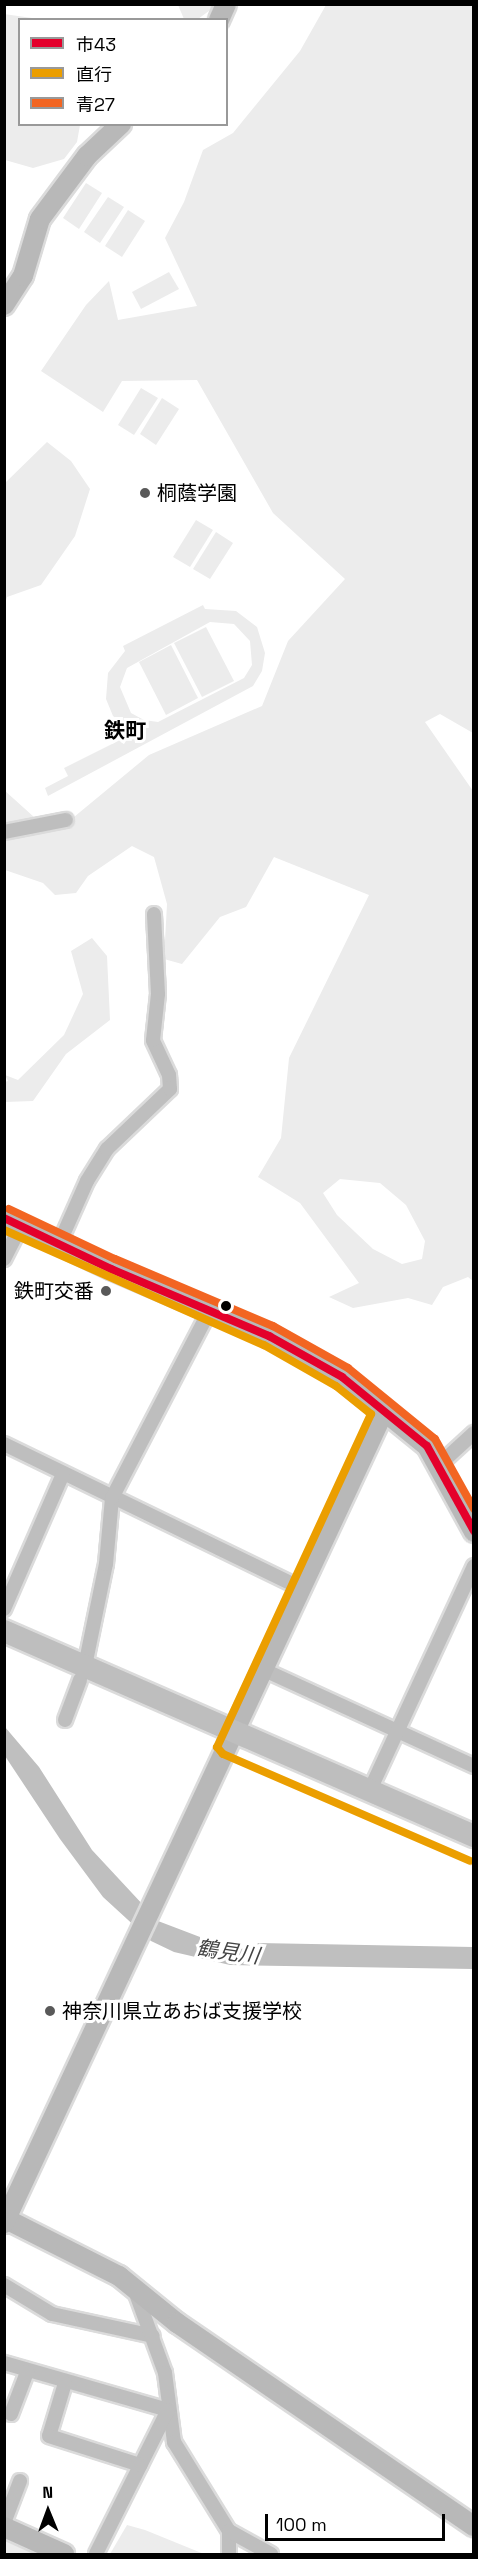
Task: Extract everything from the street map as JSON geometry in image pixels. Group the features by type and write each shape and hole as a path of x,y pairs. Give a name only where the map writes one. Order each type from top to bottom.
{"main road":[{"path":"4,1631 82,1673"},
{"path":"4,1646 82,1673 230,1737 474,1851"},
{"path":"230,1737 369,1790 474,1836"}],"street":[{"path":"220,18 226,4"},
{"path":"4,305 23,276 40,219 87,156 119,126"},
{"path":"4,832 66,820"},
{"path":"60,1244 87,1181 107,1149 170,1089 169,1075 153,1040 159,994 154,914"},
{"path":"4,1259 13,1222 209,1312 269,1336 342,1377 417,1436 440,1464 474,1532"},
{"path":"65,1720 82,1673 106,1564 112,1498 209,1312"},
{"path":"384,1411 5,2220 119,2276 135,2291 474,2526"},
{"path":"440,1464 474,1433"},
{"path":"4,1444 301,1588"},
{"path":"4,1609 63,1474"},
{"path":"369,1790 474,1566"},
{"path":"262,1669 474,1766"},
{"path":"4,2285 52,2314 153,2336"},
{"path":"135,2291 165,2373 168,2410 174,2442 229,2531 230,2554"},
{"path":"4,2363 65,2383 168,2410"},
{"path":"11,2414 27,2372"},
{"path":"65,2383 49,2436 140,2465"},
{"path":"96,2554 168,2410"},
{"path":"20,2481 4,2525 64,2554"},
{"path":"229,2531 271,2554"}],"shaded area":[{"path":"178,5 217,5 199,18 184,18"},
{"path":"326,5 473,5 473,733 440,714 425,722 473,791 473,1281 468,1277 443,1287 432,1305 408,1298 353,1308 329,1297 359,1283 300,1203 258,1177 281,1138 289,1058 369,895 274,857 246,907 220,917 182,964 164,959 167,904 154,857 132,846 88,876 76,893 55,895 43,883 5,870 4,790 34,817 74,817 149,755 262,706 288,641 345,579 273,513 197,380 122,381 103,412 41,371 86,305 109,281 118,320 197,306 165,238 184,202 203,150 233,133 300,51","holes":["340,1179 380,1183 406,1205 425,1241 422,1259 402,1264 373,1249 337,1215 323,1193"]},
{"path":"4,14 32,18 18,18 18,126 80,126 77,142 64,159 33,168 5,160"},
{"path":"86,183 102,193 79,229 63,218"},
{"path":"108,197 124,207 100,243 84,232"},
{"path":"128,210 145,221 122,257 105,246"},
{"path":"169,272 179,289 141,309 132,292"},
{"path":"141,388 158,398 134,435 118,425"},
{"path":"162,398 179,409 156,445 140,434"},
{"path":"47,442 71,461 90,489 75,536 41,585 7,597 5,603 5,483"},
{"path":"196,520 213,530 190,567 173,557"},
{"path":"216,532 233,543 210,579 193,569"},
{"path":"203,605 205,609 236,611 257,627 265,653 262,671 253,686 48,796 45,788 68,776 64,768 134,733 113,716 106,699 108,673 125,651 123,646","holes":["210,622 234,624 250,641 252,665 244,678 158,722 144,720 131,713 120,687 127,668"]},
{"path":"206,627 234,681 202,697 174,643"},
{"path":"171,645 198,698 166,715 139,662"},
{"path":"92,938 107,956 110,1020 66,1054 33,1101 5,1102 5,1082 8,1081 5,1075 18,1080 64,1035 83,994 71,951"},
{"path":"127,2525 145,2530 204,2554 110,2554"},
{"path":"4,2533 41,2548 37,2554 5,2554"}],"water":[{"name":"鶴見川","path":"5,1727 39,1767 92,1850 158,1921 200,1937 200,1941 212,1942 215,1948 254,1949 258,1943 473,1947 473,1969 230,1965 174,1952 151,1941 103,1897 60,1839 5,1756"}],"transit line":[{"name":"青27","path":"9,1209 115,1259 273,1326 348,1368 435,1439 474,1509"},
{"name":"市43","path":"4,1218 111,1269 269,1336 342,1377 427,1446 474,1531"},
{"name":"直行","path":"4,1230 264,1345 336,1386 371,1414 217,1747 223,1754 470,1861"}],"place":[{"name":"桐蔭学園","path":"145,493"},
{"name":"鉄町交番","path":"106,1291"},
{"name":"神奈川県立あおば支援学校","path":"50,2011"}],"district":[{"name":"鉄町","path":"125,731"}]}
